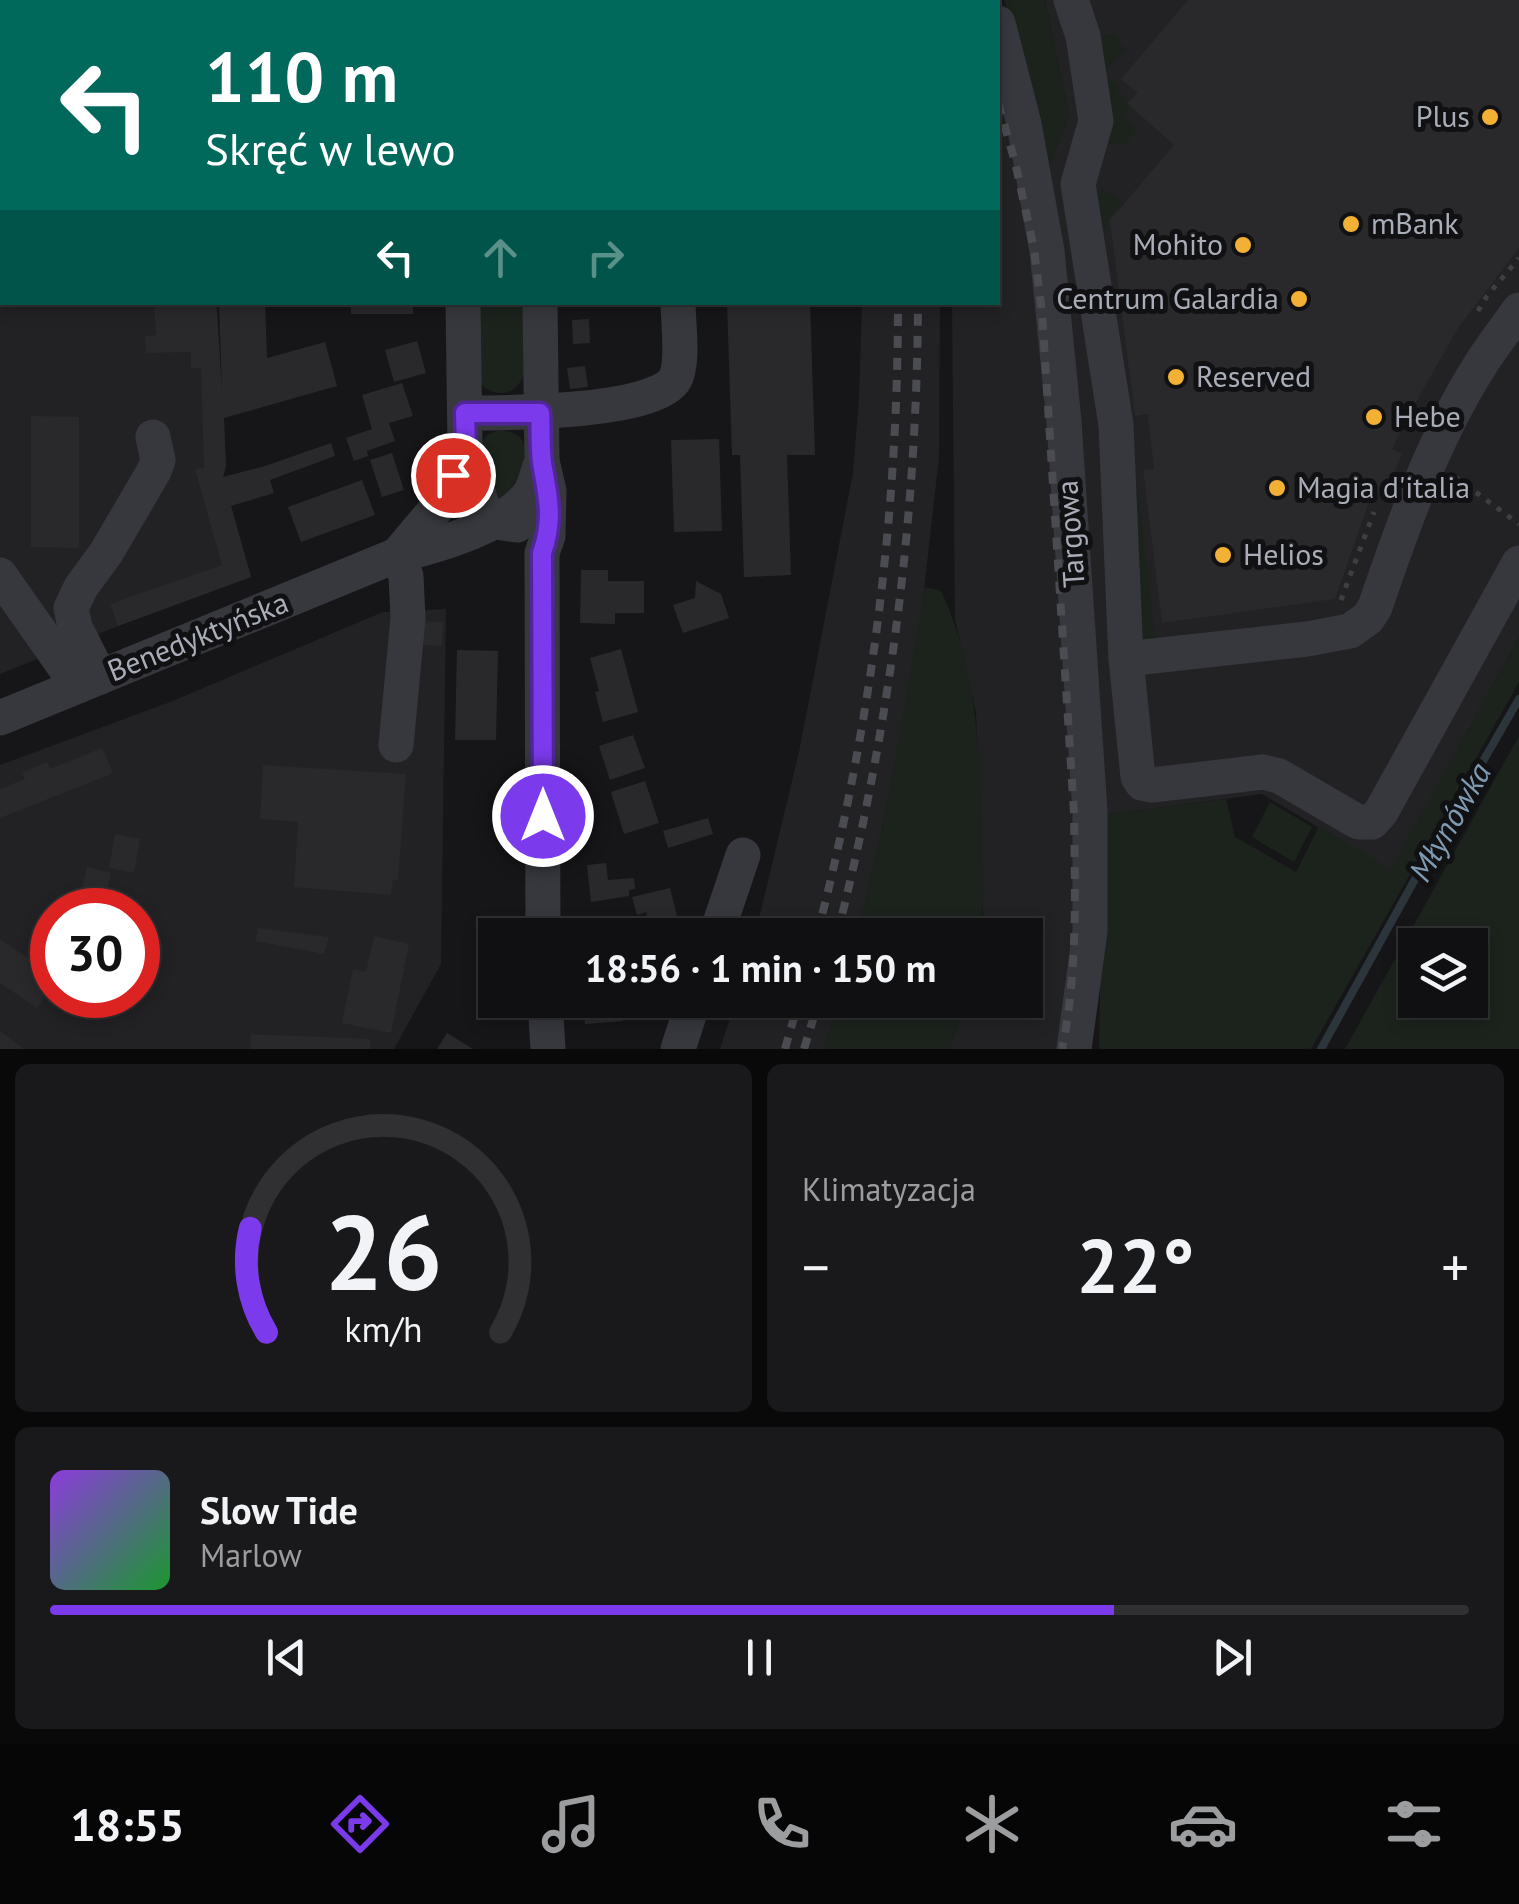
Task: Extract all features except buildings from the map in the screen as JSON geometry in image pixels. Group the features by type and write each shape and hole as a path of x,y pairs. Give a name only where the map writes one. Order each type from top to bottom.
{"street":[{"path":"1071,0 1083,36 1096,121 1078,184 1116,424 1126,659 1138,777 1142,783 1263,772 1279,776 1358,822 1372,822 1519,563"},
{"name":"Targowa","path":"1000,31 1024,124 1046,251 1064,422 1090,812 1090,931 1074,1049"},
{"name":"Benedyktyńska","path":"397,556 441,503 465,430 463,305"},
{"path":"540,305 542,461 549,491 548,536 542,553 543,918"},
{"path":"542,553 519,525 495,522 484,509 465,430 540,413 635,400 667,389 679,370 678,305"},
{"path":"1126,659 1307,639 1350,631 1368,618 1448,425 1478,368 1519,310"},
{"path":"89,682 71,608 154,471 158,460 153,437"},
{"name":"Benedyktyńska","path":"0,718 397,556 424,550 495,522 515,509 531,491 542,461"},
{"path":"396,744 408,618 406,576 397,556"},
{"path":"0,575 89,682"},
{"path":"722,918 743,855"},
{"path":"547,1018 548,1049"},
{"path":"678,1049 688,1018"}],"path":[{"path":"1440,467 1519,524"}],"shaded area":[{"path":"1004,0 1045,0 1069,115 1048,170"},
{"path":"1045,0 1519,0 1519,638 1391,870 1262,794 1103,815 1048,170 1069,115"},
{"path":"1109,34 1115,35 1125,49 1103,74 1101,42"},
{"path":"1110,78 1120,86 1117,92 1132,104 1122,118 1137,130 1125,144 1105,141 1104,84"},
{"path":"1000,85 1028,188 1081,812 1067,1049 948,1049 962,1018 1043,1018 1043,918 982,918 976,713 955,619 952,305 1000,305"},
{"path":"1101,188 1124,203 1109,218 1105,232 1119,349 1094,203"},
{"path":"0,305 217,305 226,466 223,477 251,577 0,674"},
{"path":"477,305 524,305 524,375 516,387 505,393 480,384"},
{"path":"862,305 940,305 939,457 921,617 888,801 862,918 759,918 799,752 853,473"},
{"path":"499,430 514,433 525,450 519,474 496,505 481,443"},
{"path":"1136,472 1156,645 1142,641 1132,476"},
{"path":"925,587 941,591 970,682 980,778 981,918 862,918 888,801"},
{"path":"446,609 441,964 394,1049 0,1049 0,765 170,702 383,612"},
{"path":"1519,638 1519,682 1311,1049 1099,1049 1103,815 1226,799 1235,837 1296,872 1319,826 1391,869"},
{"path":"1519,736 1519,1049 1345,1049 1398,954 1398,1018 1488,1018 1488,928 1412,928"},
{"path":"1270,802 1312,827 1294,862 1252,837"},
{"path":"730,1018 833,1018 824,1049 720,1049"},
{"path":"833,1018 962,1018 948,1049 824,1049"}],"waterway":[{"name":"Młynówka","path":"1321,1049 1519,699"}],"railway":[{"path":"1000,110 1034,249 1042,313 1074,813 1073,961 1062,1049"},
{"path":"821,918 852,779 878,621 893,462 898,305"},
{"path":"841,918 872,779 897,621 912,462 918,305"},
{"path":"785,1049 794,1018"},
{"path":"804,1049 813,1018"}],"place":[{"name":"Plus","path":"1490,117"},
{"name":"mBank","path":"1351,224"},
{"name":"Mohito","path":"1243,245"},
{"name":"Centrum Galardia","path":"1299,299"},
{"name":"Reserved","path":"1176,377"},
{"name":"Hebe","path":"1374,417"},
{"name":"Magia d'italia","path":"1277,488"},
{"name":"Helios","path":"1223,555"}],"route":[{"path":"453,475 466,447 465,413 540,413 542,461 549,491 548,536 542,553 543,816"}]}
